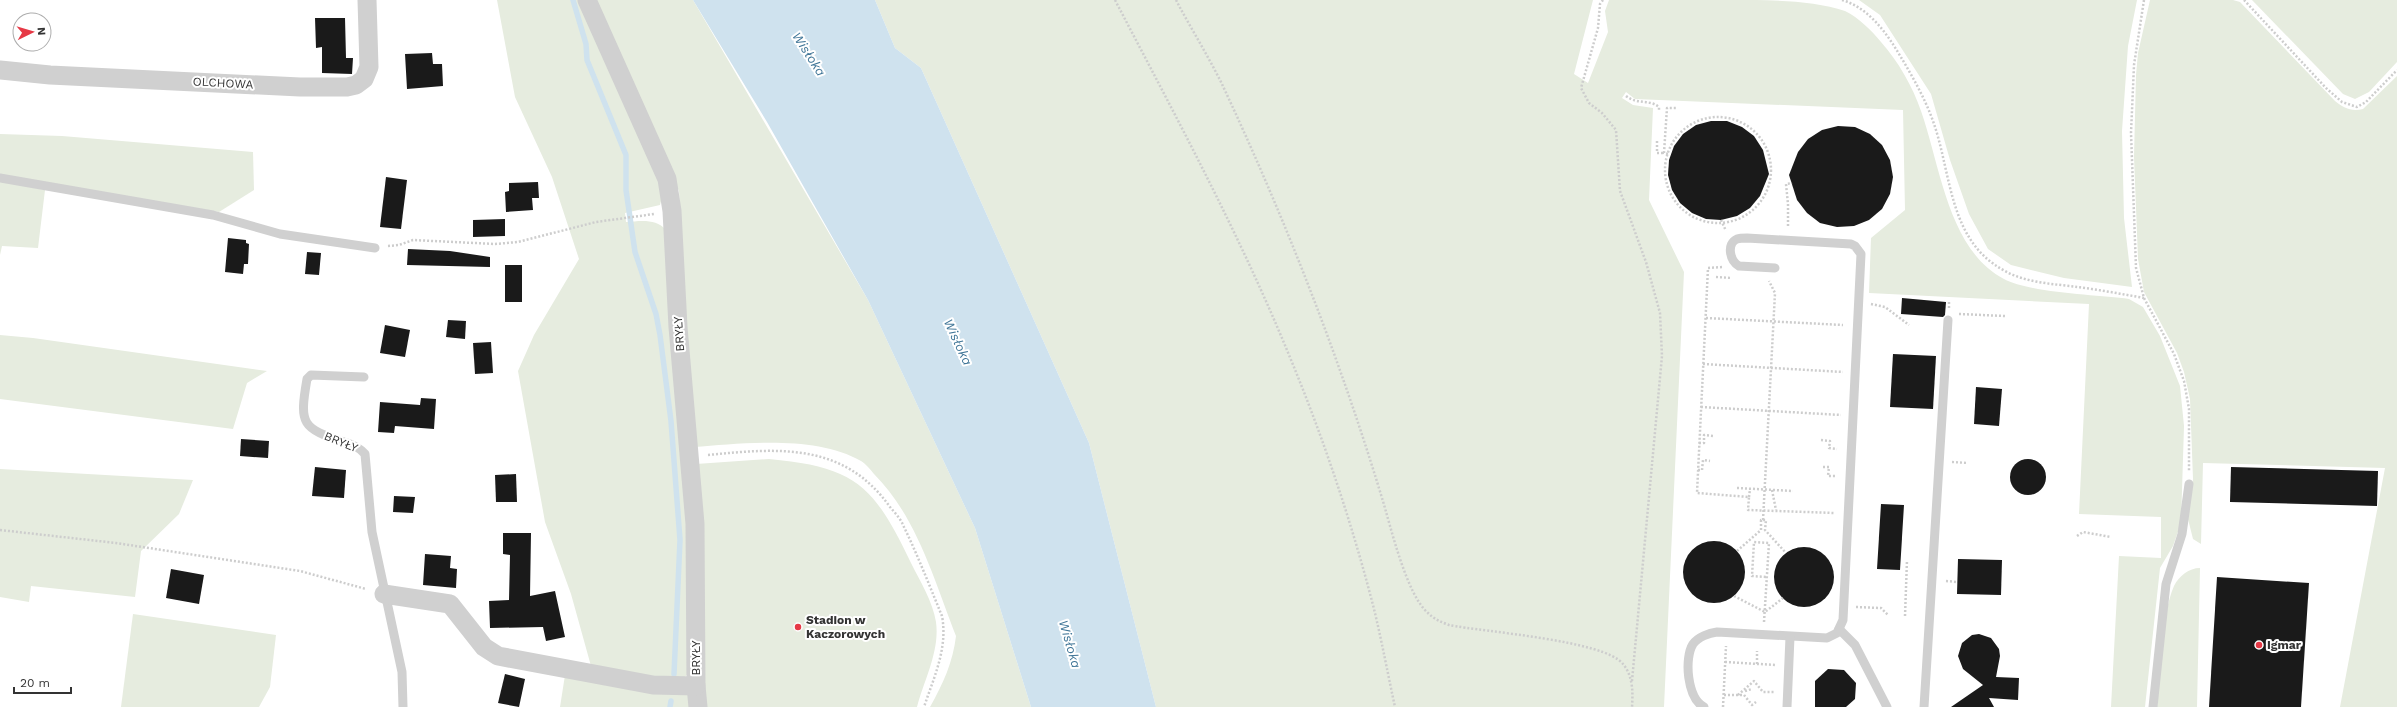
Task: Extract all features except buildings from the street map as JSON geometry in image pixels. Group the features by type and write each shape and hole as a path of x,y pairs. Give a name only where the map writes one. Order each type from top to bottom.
{"street":[{"name":"OLCHOWA","path":"0,70 89,77 300,87 346,87 356,85 364,79 369,67 367,0"},
{"name":"BRYŁY","path":"587,0 667,179 672,211 678,327 696,524 696,686 698,707"},
{"name":"BRYŁY","path":"384,594 450,604 484,648 498,656 653,685 696,686"}],"lane":[{"path":"0,178 213,216 280,234 375,248"},
{"path":"1704,707 1694,699 1689,685 1690,653 1696,640 1706,634 1717,632 1827,638 1834,635 1839,630 1844,612 1862,259 1855,246 1747,238 1738,239 1733,243 1731,256 1735,264 1739,266 1775,268"},
{"path":"1924,707 1948,320"},
{"name":"BRYŁY","path":"364,377 311,375 307,379 304,412 306,422 310,429 350,444 360,449 365,454 372,532 384,594 402,672 403,707"},
{"path":"2153,707 2166,584 2182,534 2189,484"},
{"path":"1839,630 1855,645 1887,707"},
{"path":"1787,707 1790,637"}],"path":[{"path":"1115,0 1234,231 1289,355 1321,438 1346,516 1374,610 1395,707"},
{"path":"1176,0 1220,80 1274,204 1328,337 1365,442 1412,591 1419,603 1436,620 1449,625 1585,646 1608,654 1622,663 1632,681"},
{"path":"1603,0 1600,4 1598,28 1582,88 1589,103 1602,113 1616,130 1620,191 1646,262 1660,313 1662,356 1632,681 1632,707"},
{"path":"1842,0 1855,4 1885,30 1912,75 1933,122 1958,216 1967,237 1983,256 2005,272 2040,282 2144,298"},
{"path":"2144,0 2134,65 2131,133 2136,268 2138,282 2144,298 2174,354 2184,381 2190,409 2191,433 2189,484"},
{"path":"2244,0 2326,88 2342,102 2357,107 2366,102 2397,70"},
{"path":"1626,96 1635,102 1654,103 1659,109 1676,108"},
{"path":"1664,153 1667,108"},
{"path":"1715,117 1730,119 1745,124 1762,140 1768,155 1771,170 1766,193 1757,206 1745,216 1722,221 1697,218 1677,203 1666,179 1668,154 1675,140 1686,128 1699,121 1715,117"},
{"path":"1657,141 1657,153 1668,154"},
{"path":"1788,233 1786,184 1792,183"},
{"path":"375,248 399,245 413,240 495,244 518,242 620,218 639,215"},
{"path":"1722,221 1725,230"},
{"path":"1719,269 1708,268 1697,493 1750,497"},
{"path":"1769,282 1776,293 1764,520 1766,520 1765,530 1786,553"},
{"path":"1859,303 1885,307 1909,325"},
{"path":"1956,313 2005,316"},
{"path":"1706,318 1840,325"},
{"path":"1704,364 1837,372"},
{"path":"1701,407 1834,414"},
{"path":"1699,443 1704,443 1704,435 1713,436"},
{"path":"1821,440 1830,441 1830,448"},
{"path":"690,457 755,450 782,450 809,455 848,466 863,477 883,496 904,525 942,616 945,632 943,650 924,707"},
{"path":"1698,470 1702,470 1703,460 1710,461"},
{"path":"1947,461 1968,463"},
{"path":"1823,467 1829,467 1828,476"},
{"path":"1737,488 1750,490 1793,491"},
{"path":"1750,490 1748,510 1842,514"},
{"path":"1772,491 1776,510"},
{"path":"1737,551 1760,530 1761,520 1764,520"},
{"path":"0,530 116,543 300,571 384,594"},
{"path":"2077,536 2083,532 2111,537"},
{"path":"1764,628 1765,612 1769,543 1754,542 1752,576 1767,577"},
{"path":"1905,616 1907,560"},
{"path":"1940,581 1957,582"},
{"path":"1734,596 1765,612"},
{"path":"1765,612 1783,598"},
{"path":"1853,607 1881,608 1888,615"},
{"path":"1723,707 1726,643"},
{"path":"1756,664 1757,651"},
{"path":"1725,662 1780,665"},
{"path":"1738,695 1754,681 1763,692 1776,692"},
{"path":"1742,692 1752,689"},
{"path":"1724,694 1744,695 1752,705 1756,702"}],"shaded area":[{"path":"497,0 581,0 664,189 660,205 625,213 626,222 653,222 662,226 666,230 690,537 689,672 685,677 643,676 591,666 571,594 545,522 518,371 534,335 579,259 552,177 515,97"},
{"path":"593,0 693,0 868,300 975,528 1031,707 930,707 947,673 955,646 956,636 932,571 913,529 889,491 863,462 843,453 823,447 802,444 757,443 694,447 679,191"},
{"path":"875,0 1593,0 1574,74 1588,83 1608,32 1605,11 1609,0 1790,1 1832,7 1845,11 1855,17 1881,42 1899,66 1909,84 1918,102 1941,180 1958,227 1970,248 1985,266 2004,279 2016,284 2065,293 2129,299 2143,307 2160,336 2180,386 2184,426 2181,523 2173,546 2160,568 2145,707 2111,707 2119,556 2161,558 2161,517 2079,514 2089,304 1869,293 1871,238 1905,210 1903,110 1635,99 1626,92 1622,98 1633,105 1653,108 1649,200 1684,272 1664,707 1156,707 1089,443 921,68 895,48"},
{"path":"1859,0 2137,0 2128,46 2122,131 2124,218 2132,287 2064,278 2011,265 1988,249 1969,214 1950,160 1931,94 1880,15"},
{"path":"2150,0 2233,0 2240,2 2335,101 2348,109 2363,109 2397,76 2397,707 2340,707 2385,468 2203,463 2201,544 2193,539 2188,519 2193,479 2190,399 2184,372 2177,353 2144,292 2138,259 2134,157 2136,75 2138,53"},
{"path":"2252,0 2397,0 2397,62 2369,92 2355,99 2343,94"},
{"path":"0,134 62,136 253,152 254,190 219,212 0,175"},
{"path":"0,181 45,190 38,248 2,246 0,255"},
{"path":"0,335 33,338 267,371 247,383 233,429 0,399"},
{"path":"769,459 823,468 843,475 859,485 873,498 886,515 926,592 936,622 937,633 934,655 917,707 703,707 696,464"},
{"path":"0,469 193,480 179,514 141,551 135,597 31,586 29,602 0,597"},
{"path":"2200,568 2197,707 2157,707 2164,628 2170,598 2174,586 2182,576 2192,569"},
{"path":"133,614 276,635 270,687 259,707 121,707"},
{"path":"565,675 688,694 692,707 560,707"}],"water":[{"name":"Wisłoka","path":"693,0 875,0 895,48 921,68 1089,443 1156,707 1031,707 975,528 868,300 767,122"}],"waterway":[{"path":"573,0 586,44 587,60 626,155 626,190 635,252 656,314 660,335 671,421 680,540 674,674"},
{"path":"670,707 671,701"}],"place":[{"name":"Stadion w Kaczorowych","path":"798,627"},
{"name":"Igmar","path":"2259,645"}]}
